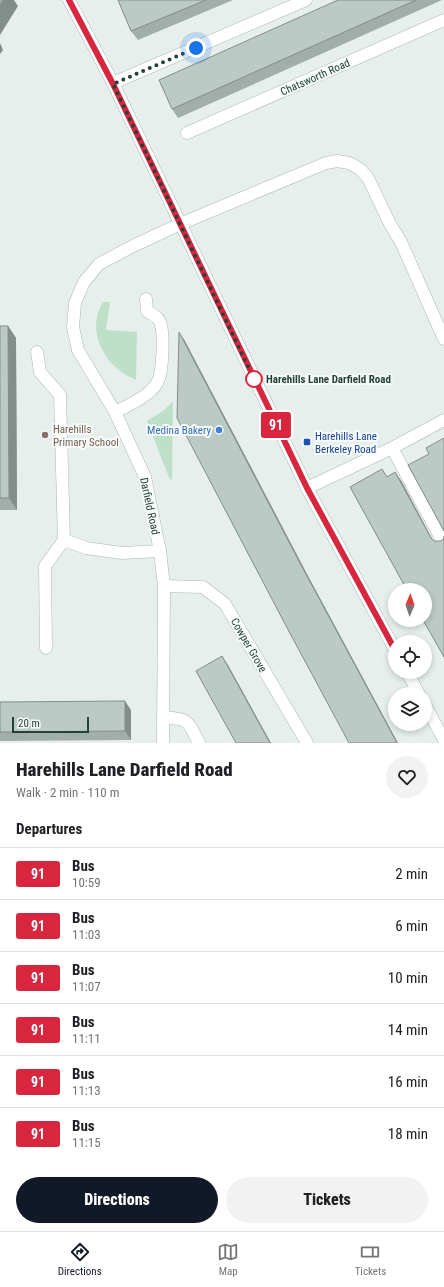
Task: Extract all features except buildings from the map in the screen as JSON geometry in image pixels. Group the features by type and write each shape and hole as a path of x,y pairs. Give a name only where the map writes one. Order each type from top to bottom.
{"street":[{"path":"69,0 113,84 307,488 388,637"},
{"path":"113,84 306,0"},
{"name":"Chatsworth Road","path":"187,133 444,20"},
{"name":"Darfield Road","path":"163,743 164,586 160,550 145,477 114,412 78,350 73,327 75,303 84,282 99,264 131,247 180,224 326,163 337,161 349,163 360,169 368,178 390,224 401,242 444,339"},
{"path":"114,412 144,396 157,383 161,366 162,329 158,319 147,310 146,299"},
{"path":"37,352 40,372 60,395 64,540 45,566 46,648"},
{"path":"307,488 392,448 444,420"},
{"path":"392,448 444,544"},
{"path":"64,540 86,548 122,554 160,550"},
{"name":"Cowper Grove","path":"164,586 203,587 225,604 307,743"},
{"path":"163,717 185,720 189,724 199,743"},
{"path":"432,718 444,740"}],"green space":[{"path":"103,302 110,302 106,330 137,332 136,380 120,371 106,356 101,348 96,330 96,321"},
{"path":"173,401 172,479 170,480 147,421 163,411"}],"bus line":[{"name":"91","path":"69,0 113,84 307,488 388,637"}],"place":[{"name":"Harehills Lane Darfield Road","path":"254,379"},
{"name":"Medina Bakery","path":"219,430"},
{"name":"Harehills Primary School","path":"45,435"},
{"name":"Harehills Lane Berkeley Road","path":"307,442"}],"route":[{"path":"196,48 113,84 254,379"}]}
